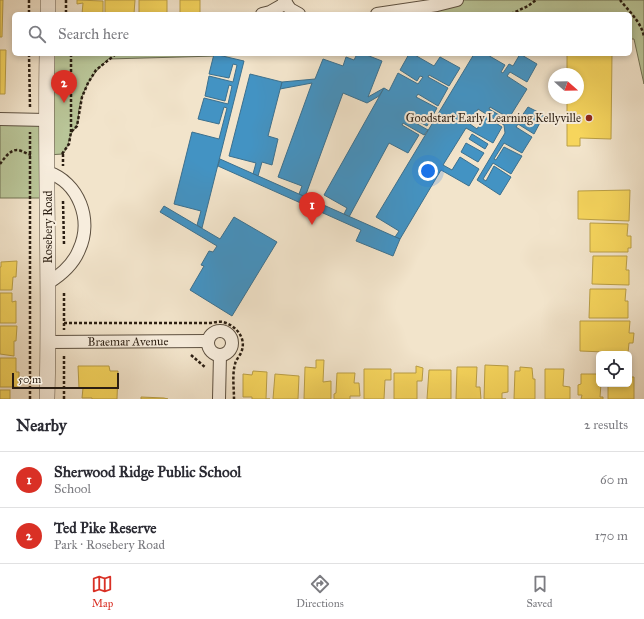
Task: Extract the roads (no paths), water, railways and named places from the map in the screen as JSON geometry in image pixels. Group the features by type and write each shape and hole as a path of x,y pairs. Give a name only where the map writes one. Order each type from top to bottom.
{"street":[{"path":"48,0 48,12"},
{"path":"390,12 437,5 457,0"},
{"path":"270,12 285,2 290,9 295,12"},
{"name":"Rosebery Road","path":"47,56 47,399"},
{"path":"0,119 46,120"},
{"path":"47,172 63,179 73,190 82,207 84,224 82,242 74,259 58,277 48,283"},
{"path":"222,332 229,336 232,343 227,353 220,355 212,353 208,346 208,341 212,335 222,332"},
{"name":"Braemar Avenue","path":"48,342 208,341"},
{"path":"218,399 220,355"}],"place":[{"name":"Ted Pike Reserve","path":"64,103"},
{"name":"Goodstart Early Learning Kellyville","path":"589,118"},
{"name":"Sherwood Ridge Public School","path":"312,225"}]}
